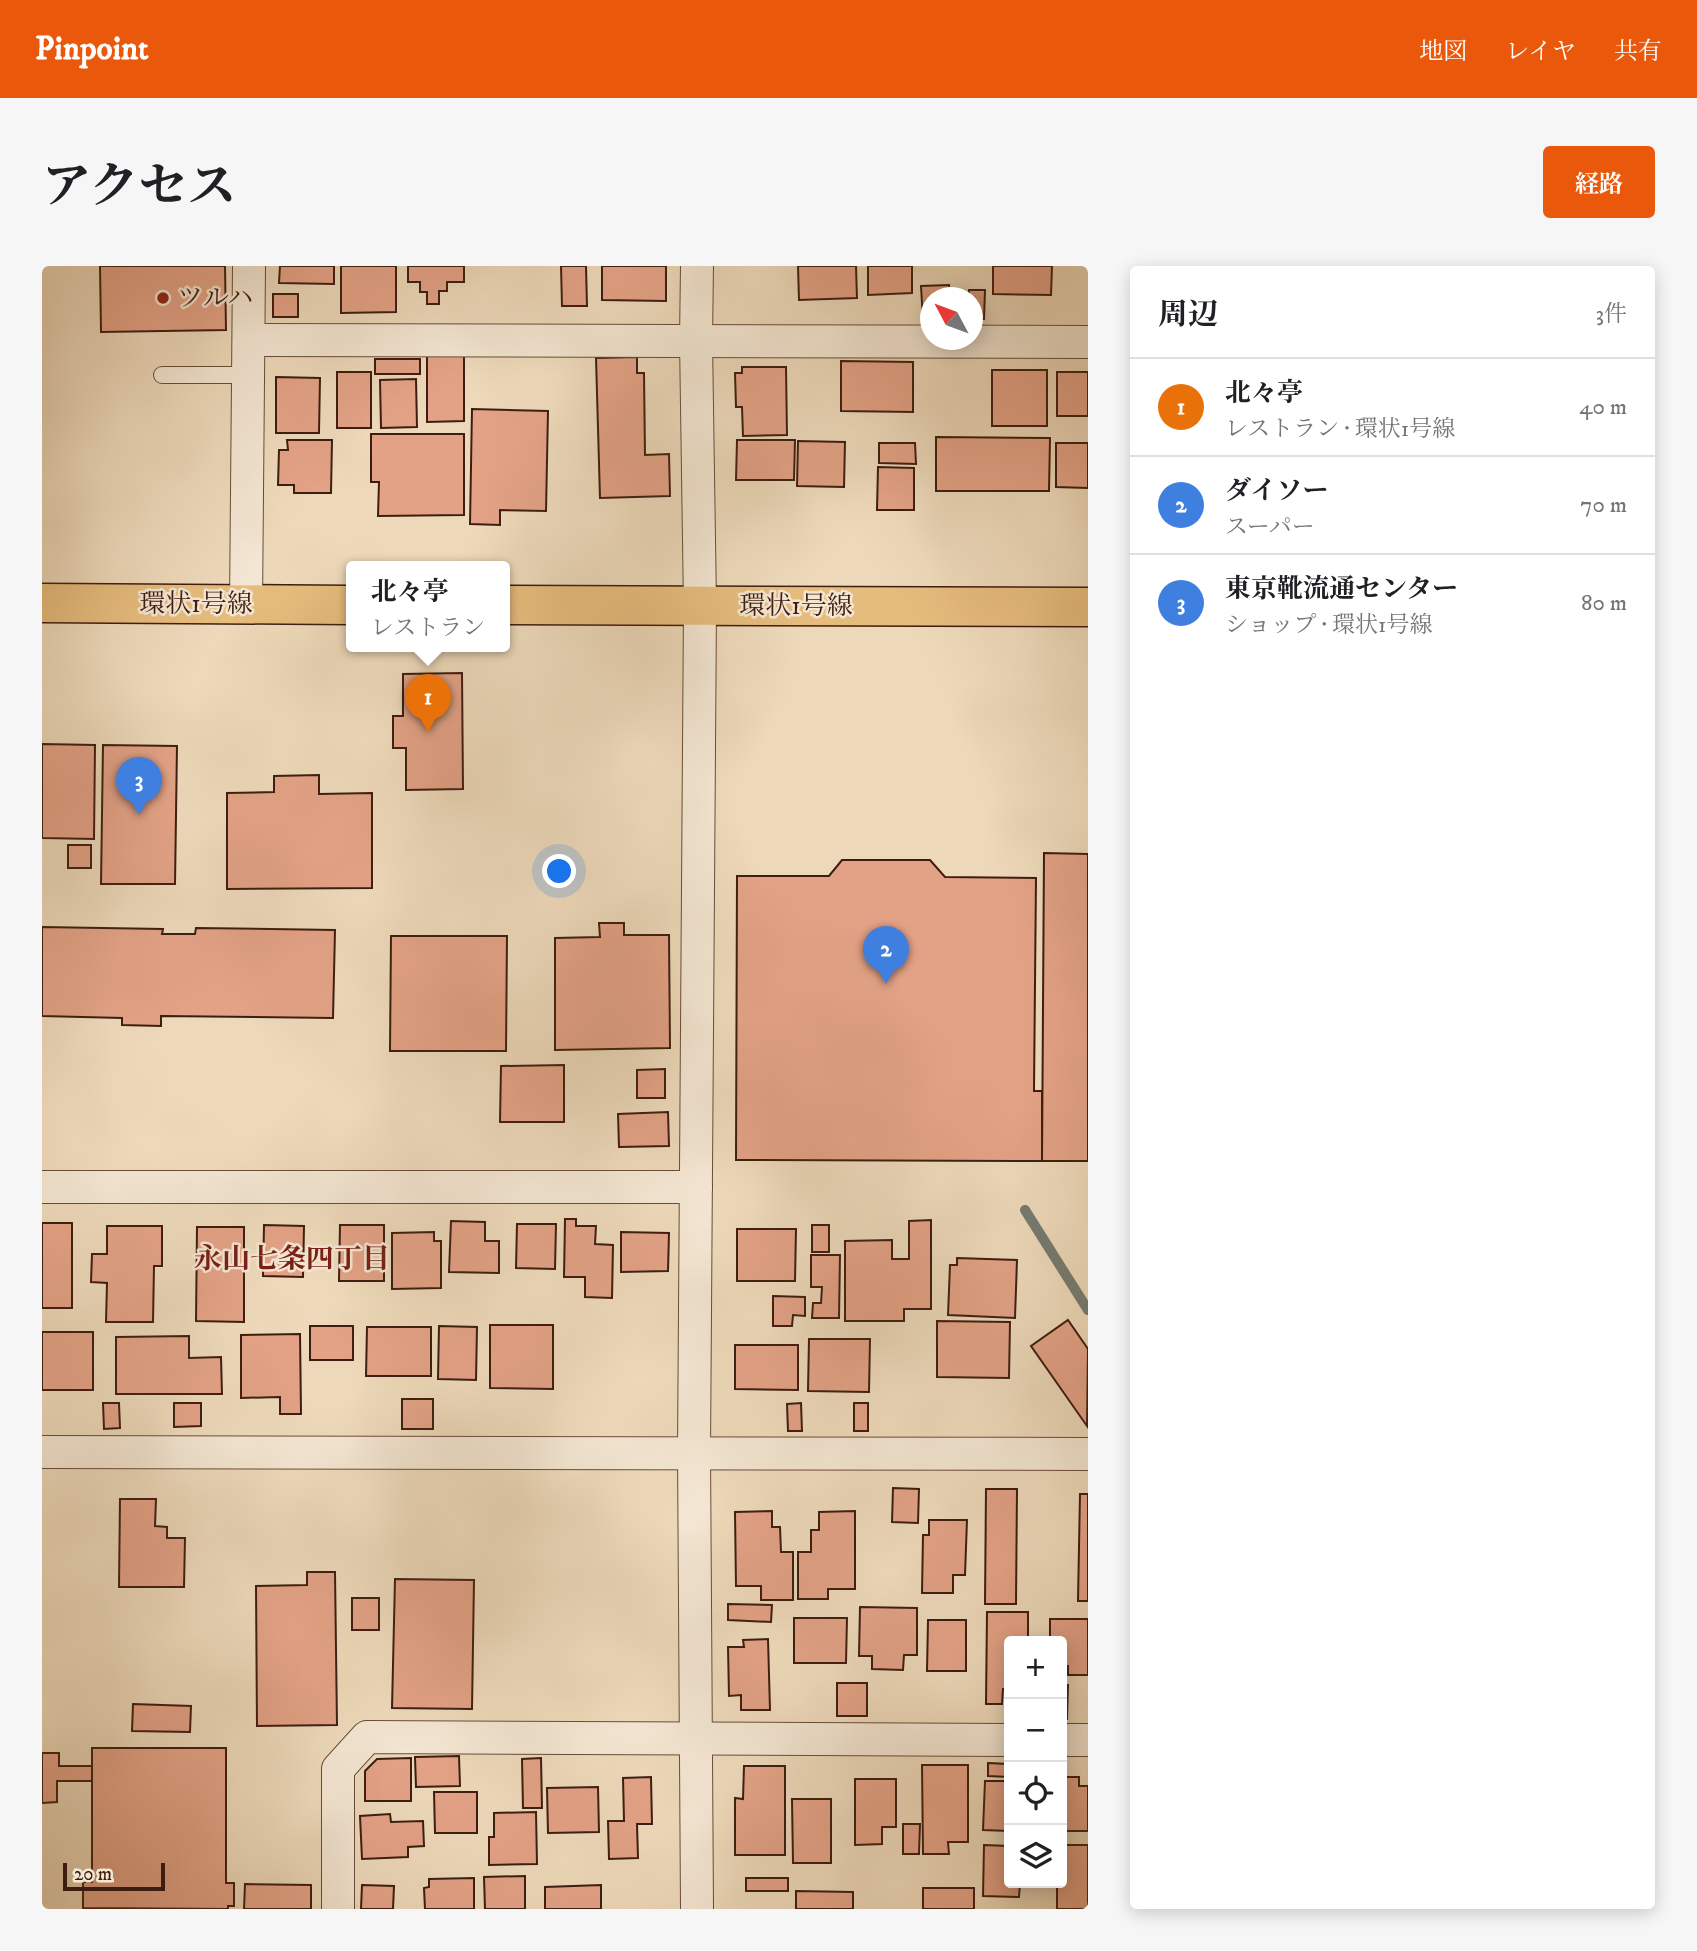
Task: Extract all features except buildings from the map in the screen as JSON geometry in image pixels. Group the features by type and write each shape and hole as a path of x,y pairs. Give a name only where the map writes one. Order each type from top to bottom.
{"main road":[{"name":"環状1号線","path":"42,603 346,605"},
{"name":"環状1号線","path":"510,605 1088,607"}],"street":[{"path":"246,605 249,266"},
{"path":"697,266 700,606 694,1452 698,1739 697,1909"},
{"path":"250,340 1088,342"},
{"path":"42,1187 696,1187"},
{"path":"42,1452 1088,1454"},
{"path":"338,1909 338,1769 367,1737 1004,1740"},
{"path":"1067,1740 1088,1740"}],"lane":[{"path":"162,375 250,375"}],"waterway":[{"path":"1025,1210 1088,1310"}],"place":[{"name":"ツルハ","path":"163,298"},
{"name":"北々亭","path":"428,732"},
{"name":"東京靴流通センター","path":"139,815"},
{"name":"ダイソー","path":"886,984"}],"district":[{"name":"永山七条四丁目","path":"292,1259"}]}
